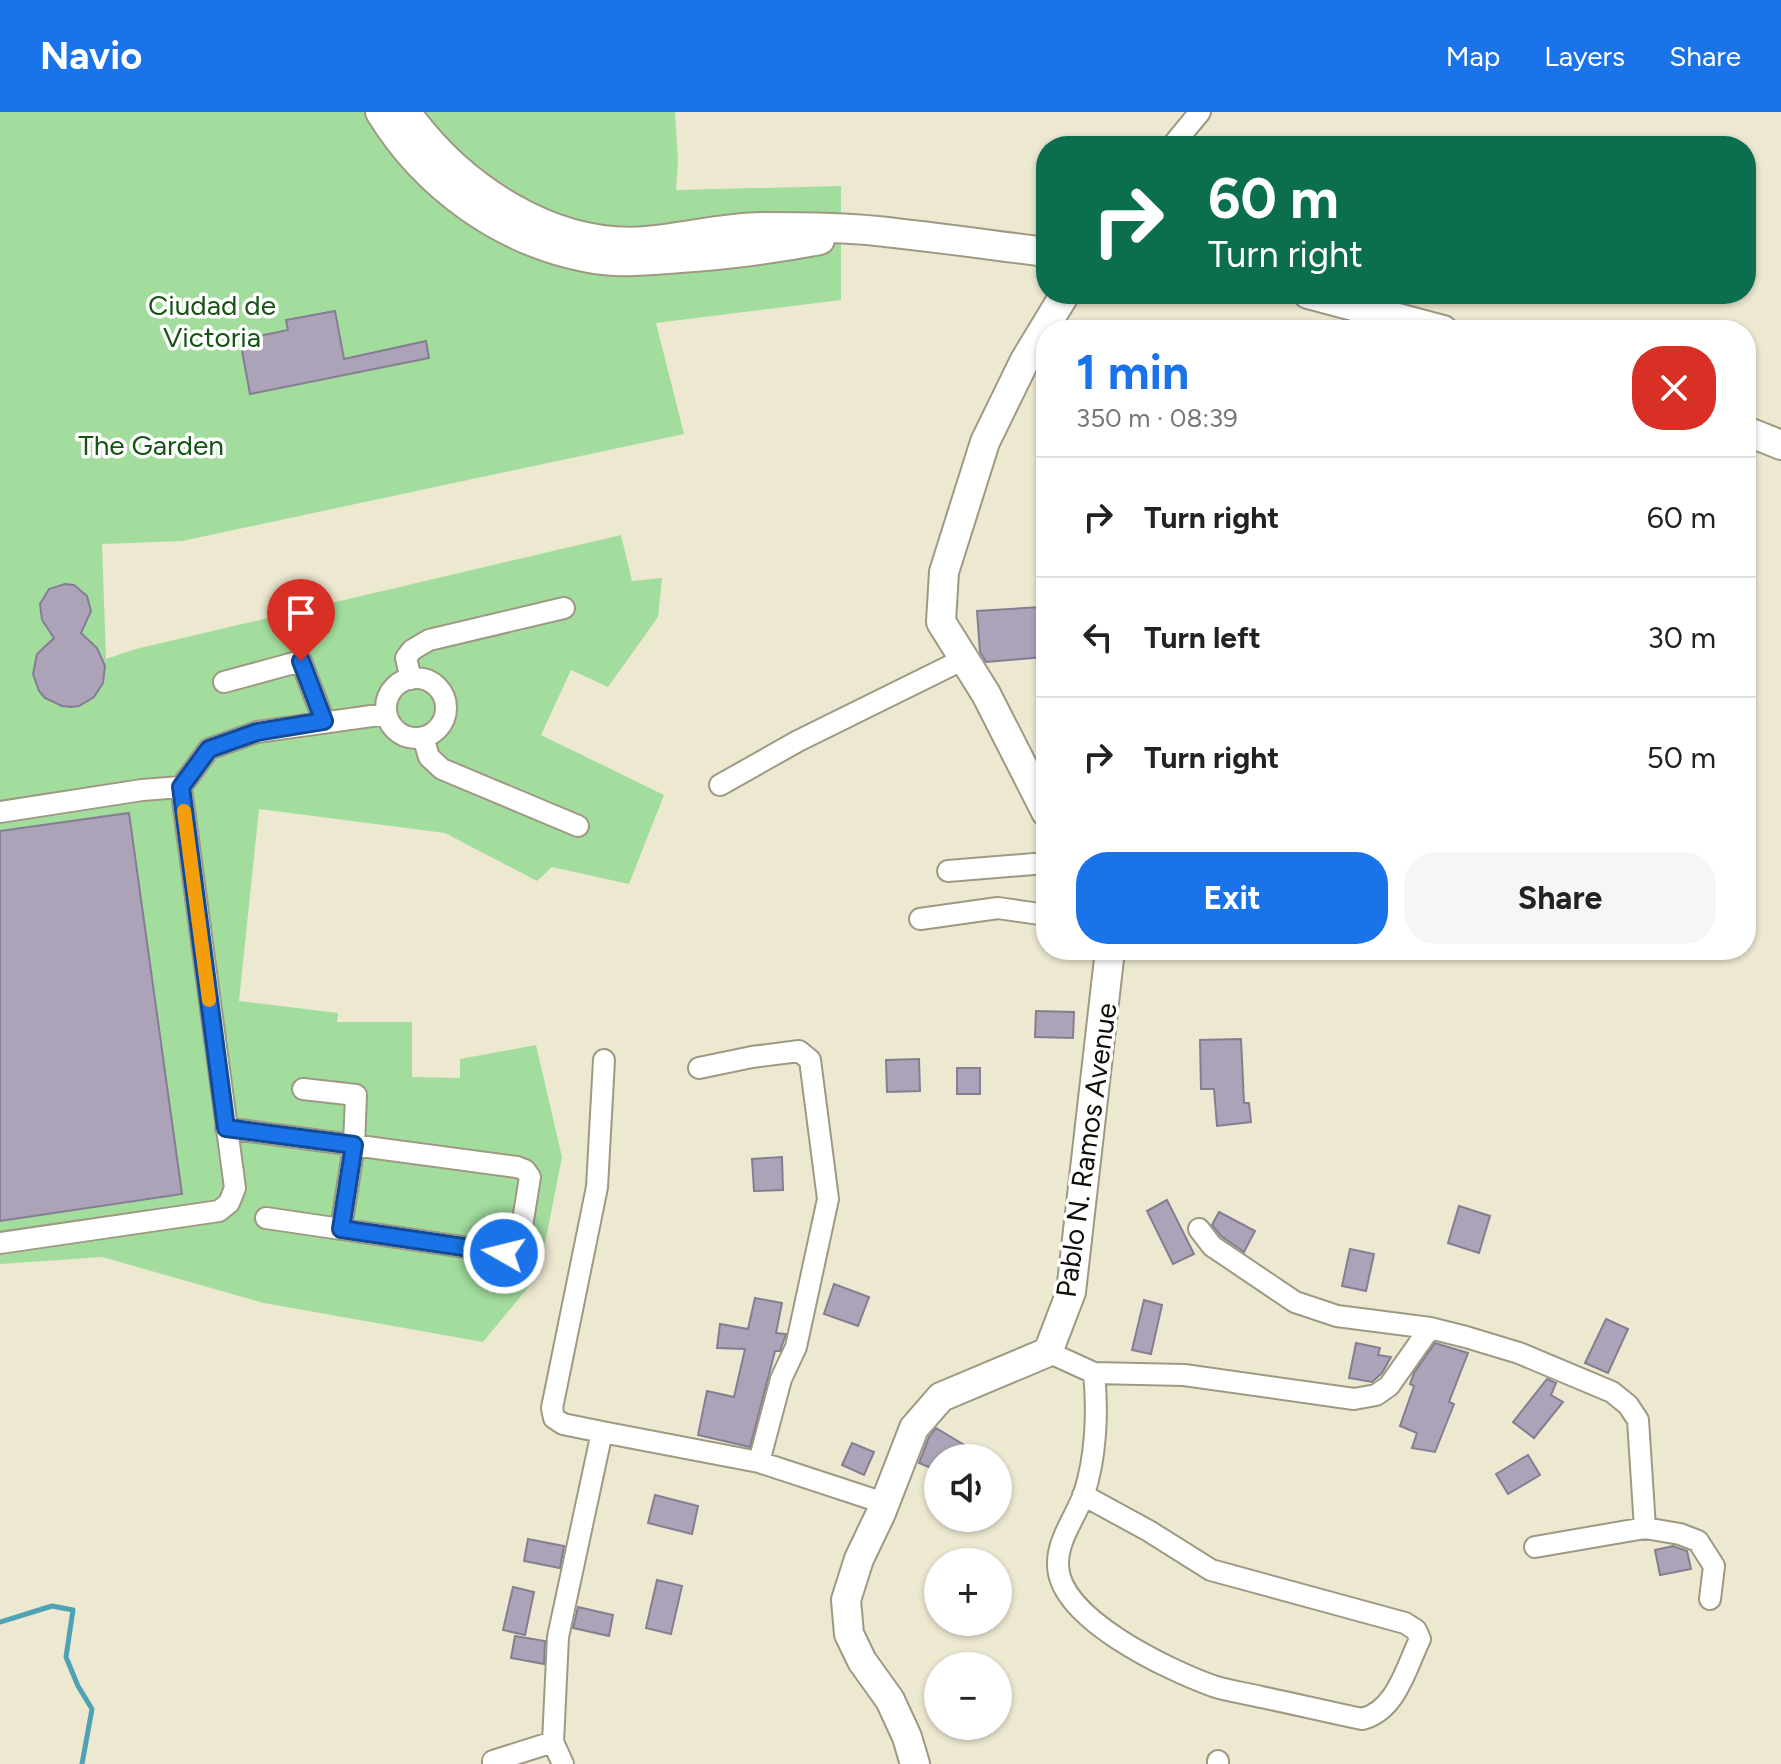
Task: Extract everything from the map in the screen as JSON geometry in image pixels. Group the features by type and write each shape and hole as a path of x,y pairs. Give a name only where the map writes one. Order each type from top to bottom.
{"street":[{"path":"380,112 412,158 440,185 492,210 549,247 589,258 615,260 753,253 874,230 1036,251"},
{"path":"406,112 492,210"},
{"path":"1180,136 1200,112"},
{"path":"1346,304 1406,320"},
{"path":"1036,342 985,442 944,572 941,622 986,694 1036,792"},
{"path":"1756,435 1781,445"},
{"path":"411,679 406,658 412,650 429,640 564,608"},
{"path":"720,785 798,741 962,660"},
{"path":"224,682 301,661 324,721"},
{"path":"411,679 430,682 443,695 445,704 442,724 435,732 423,737 406,737 397,731 386,714 389,695 411,679"},
{"path":"0,1243 219,1211 229,1203 235,1188 181,787 209,749 257,732 386,714"},
{"path":"423,737 429,757 442,769 578,826"},
{"path":"0,812 181,787"},
{"path":"948,871 1036,864"},
{"path":"920,919 998,908 1036,914"},
{"name":"Pablo N. Ramos Avenue","path":"1048,1352 1071,1292 1109,960"},
{"path":"699,1068 799,1051 810,1060 819,1116 828,1199 796,1347 781,1379 759,1462"},
{"path":"604,1060 597,1187 552,1408 554,1418 563,1424 759,1462 884,1503"},
{"path":"303,1089 356,1095 354,1145 341,1229"},
{"path":"226,1128 517,1167 525,1170 530,1177 519,1245 513,1251 504,1253 266,1218"},
{"path":"1199,1229 1219,1252 1295,1302 1351,1319 1430,1328 1519,1353 1612,1392 1628,1405 1638,1420 1645,1528"},
{"path":"915,1764 890,1700 862,1661 849,1634 846,1600 859,1559 914,1428 941,1397 1048,1352 1094,1373 1184,1375 1354,1399 1376,1395 1389,1386 1430,1328"},
{"path":"1083,1495 1138,1524 1211,1570 1405,1623 1416,1630 1420,1639 1389,1704 1377,1716 1362,1719 1214,1686 1130,1648 1089,1619 1063,1586 1058,1563 1067,1529 1083,1495 1092,1459 1097,1398 1094,1373"},
{"path":"563,1764 553,1742 558,1637 602,1432"},
{"path":"1535,1547 1645,1528 1680,1534 1698,1541 1714,1566 1710,1599"},
{"path":"493,1764 493,1761 553,1742"}],"green space":[{"name":"Ciudad de Victoria","path":"0,112 675,112 676,190 841,186 841,300 656,323 684,434 182,541 102,544 106,659 136,649 621,535 632,581 662,578 658,617 608,687 571,670 541,735 664,795 629,884 552,867 537,881 445,833 259,809 239,1001 338,1013 337,1022 412,1022 412,1077 460,1078 460,1059 536,1045 562,1157 539,1274 483,1342 264,1303 102,1257 0,1264"}],"building":[{"path":"335,311 344,359 426,341 429,358 250,394 240,340 288,330 286,320"},
{"path":"65,584 74,585 87,596 91,611 81,633 97,648 105,666 103,683 94,697 71,707 45,698 33,674 37,654 54,638 42,620 40,604 49,589"},
{"path":"1036,607 1036,658 986,662 980,652 977,611"},
{"path":"129,813 182,1194 0,1221 0,831"},
{"path":"1036,1011 1074,1012 1073,1038 1035,1037"},
{"path":"1241,1039 1244,1103 1249,1103 1251,1122 1217,1126 1214,1089 1201,1089 1200,1040"},
{"path":"919,1059 920,1091 887,1092 886,1060"},
{"path":"957,1068 980,1068 980,1094 957,1094"},
{"path":"782,1157 783,1190 754,1191 752,1159"},
{"path":"1167,1200 1194,1254 1173,1264 1147,1211"},
{"path":"1459,1206 1490,1216 1479,1253 1448,1243"},
{"path":"1219,1212 1255,1231 1244,1252 1221,1236 1212,1225"},
{"path":"1350,1249 1374,1254 1366,1291 1342,1286"},
{"path":"834,1284 869,1297 858,1326 824,1314"},
{"path":"755,1298 782,1303 776,1333 786,1334 780,1351 775,1351 750,1447 698,1435 707,1391 734,1397 745,1349 717,1348 720,1324 748,1329"},
{"path":"1144,1300 1162,1305 1151,1354 1132,1350"},
{"path":"1606,1319 1628,1329 1608,1373 1585,1363"},
{"path":"1356,1343 1380,1348 1378,1355 1391,1357 1382,1373 1372,1382 1349,1378"},
{"path":"1435,1343 1468,1353 1449,1402 1454,1404 1435,1452 1412,1448 1417,1433 1400,1426 1414,1386 1410,1384 1414,1373"},
{"path":"1547,1379 1556,1383 1551,1395 1563,1402 1534,1438 1513,1422"},
{"path":"936,1428 963,1444 926,1444"},
{"path":"852,1443 874,1452 864,1475 842,1465"},
{"path":"1528,1455 1540,1475 1508,1494 1496,1474"},
{"path":"655,1495 698,1506 692,1534 648,1523"},
{"path":"528,1539 564,1546 560,1568 524,1561"},
{"path":"1673,1546 1687,1551 1691,1569 1660,1575 1655,1550"},
{"path":"657,1580 682,1586 671,1634 646,1628"},
{"path":"513,1587 534,1592 525,1635 503,1630"},
{"path":"578,1607 613,1615 609,1636 573,1628"},
{"path":"515,1636 545,1641 544,1664 511,1658"}],"waterway":[{"path":"0,1622 52,1606 73,1610 66,1657 92,1709 82,1764"}],"slow traffic":[{"path":"184,811 209,1000"}],"route":[{"path":"301,661 324,721 257,732 209,749 181,787 226,1128 354,1145 341,1229 504,1253"}],"park label":[{"name":"The Garden","path":"151,445"}]}
